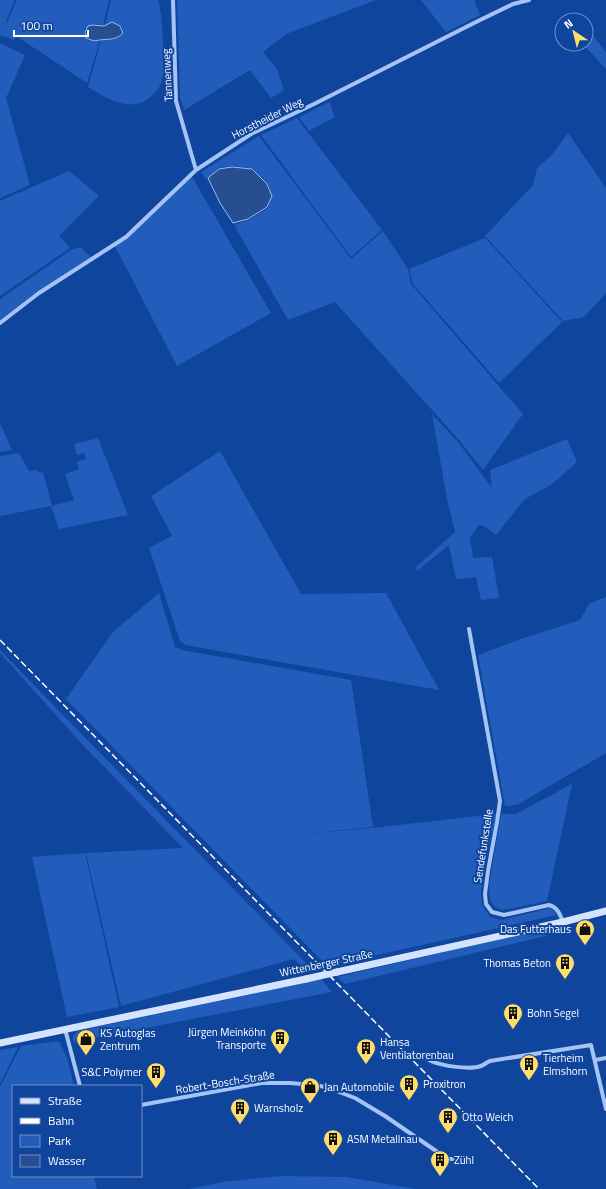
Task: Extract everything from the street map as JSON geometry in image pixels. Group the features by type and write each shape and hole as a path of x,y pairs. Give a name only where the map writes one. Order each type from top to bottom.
{"main road":[{"name":"Wittenberger Straße","path":"0,1043 336,972 563,922 606,911"}],"street":[{"name":"Tannenweg","path":"173,0 176,101 196,170"},
{"name":"Horstheider Weg","path":"0,323 39,293 126,237 196,170 252,134 476,22 514,4 529,0"},
{"name":"Sendefunkstelle","path":"469,629 500,801 488,871 485,894 486,904 492,912 504,916 549,905 553,906 557,910 563,922"},
{"path":"65,1029 80,1085"},
{"path":"420,1054 430,1061 439,1064 467,1067 481,1066 490,1061 592,1044 606,1109"},
{"path":"595,1060 606,1058"},
{"name":"Robert-Bosch-Straße","path":"142,1105 262,1084 290,1083 313,1085 332,1089 355,1098 385,1116 449,1159 460,1159"}],"green space":[{"path":"0,0 15,0 6,25 17,0 109,0 103,25 92,25 84,31 86,39 94,42 100,40 87,83 16,36 14,40 0,35"},
{"path":"111,0 158,0 162,21 164,58 163,78 157,91 143,102 127,104 119,102 103,96 88,87 101,40 113,40 124,33 121,26 112,22 105,25"},
{"path":"177,0 376,0 286,34 263,52 277,69 284,90 271,98 250,70 184,110 180,98"},
{"path":"421,0 474,0 480,15 446,32"},
{"path":"594,36 606,53 606,69 590,52 594,52"},
{"path":"0,43 25,55 6,98 30,185 0,198"},
{"path":"329,102 335,117 309,131 299,117"},
{"path":"297,118 382,230 351,257 261,135"},
{"path":"568,133 606,188 606,293 584,317 563,321 485,236 533,185 537,168 551,156"},
{"path":"259,136 351,259 383,231 408,269 411,284 523,414 483,470 459,440 335,302 288,320 234,225 249,220 268,208 272,196 268,184 252,168 232,166 219,168 206,180 201,172"},
{"path":"69,171 99,196 59,236 70,248 0,296 0,201"},
{"path":"191,175 271,313 177,366 115,246"},
{"path":"485,238 562,322 499,383 413,284 409,269"},
{"path":"80,247 91,257 43,288 0,320 0,299 71,250"},
{"path":"432,414 458,442 492,488 490,470 567,439 577,462 551,485 525,499 496,535 484,526 479,525 470,538 473,558 492,557 499,598 481,600 476,577 456,579 449,545 417,571 416,567 455,532 447,499"},
{"path":"0,423 12,450 0,452"},
{"path":"98,438 128,515 59,529 51,506 0,516 0,456 19,453 29,471 36,470 40,473 43,472 52,506 74,500 65,474 79,469 77,462 86,459 84,453 77,455 74,444"},
{"path":"220,451 301,594 386,593 439,690 185,645 180,641 149,548 172,536 151,496"},
{"path":"159,593 175,647 182,650 351,680 373,827 303,834 372,828 496,814 484,870 481,892 484,908 490,917 502,920 550,908 557,915 327,966 66,699 113,632"},
{"path":"606,597 606,753 517,805 505,806 478,655 518,640 580,620 589,604"},
{"path":"0,650 312,969 306,971 294,959 121,1006 86,853 183,848 82,744 0,653"},
{"path":"572,784 547,901 503,910 498,909 491,901 489,886 501,814 516,814"},
{"path":"85,853 119,1007 67,1017 32,857"},
{"path":"564,924 566,931 345,984 337,977"},
{"path":"321,979 332,992 73,1042 73,1036 78,1031"},
{"path":"59,1041 67,1058 74,1085 12,1085 12,1177 94,1177 97,1189 0,1189 0,1087 21,1046"},
{"path":"18,1047 0,1084 0,1050"},
{"path":"281,1176 346,1177 416,1189 189,1189 223,1182"}],"water":[{"path":"112,22 120,26 123,33 117,38 94,41 86,38 85,32 88,26 104,26"},
{"path":"232,167 252,169 267,184 272,196 267,207 248,219 233,223 220,203 208,178 219,169"}],"railway":[{"path":"0,640 539,1189"}],"place":[{"name":"Das Futterhaus","path":"585,946"},
{"name":"Thomas Beton","path":"565,980"},
{"name":"Bohn Segel","path":"513,1030"},
{"name":"Jürgen Meinköhn Transporte","path":"280,1055"},
{"name":"KS Autoglas Zentrum","path":"86,1056"},
{"name":"Hansa Ventilatorenbau","path":"366,1065"},
{"name":"Tierheim Elmshorn","path":"529,1081"},
{"name":"S&C Polymer","path":"156,1089"},
{"name":"Proxitron","path":"409,1101"},
{"name":"Jan Automobile","path":"310,1104"},
{"name":"Warnsholz","path":"240,1125"},
{"name":"Otto Weich","path":"448,1134"},
{"name":"ASM Metallnau","path":"333,1156"},
{"name":"Zühl","path":"440,1177"}]}
